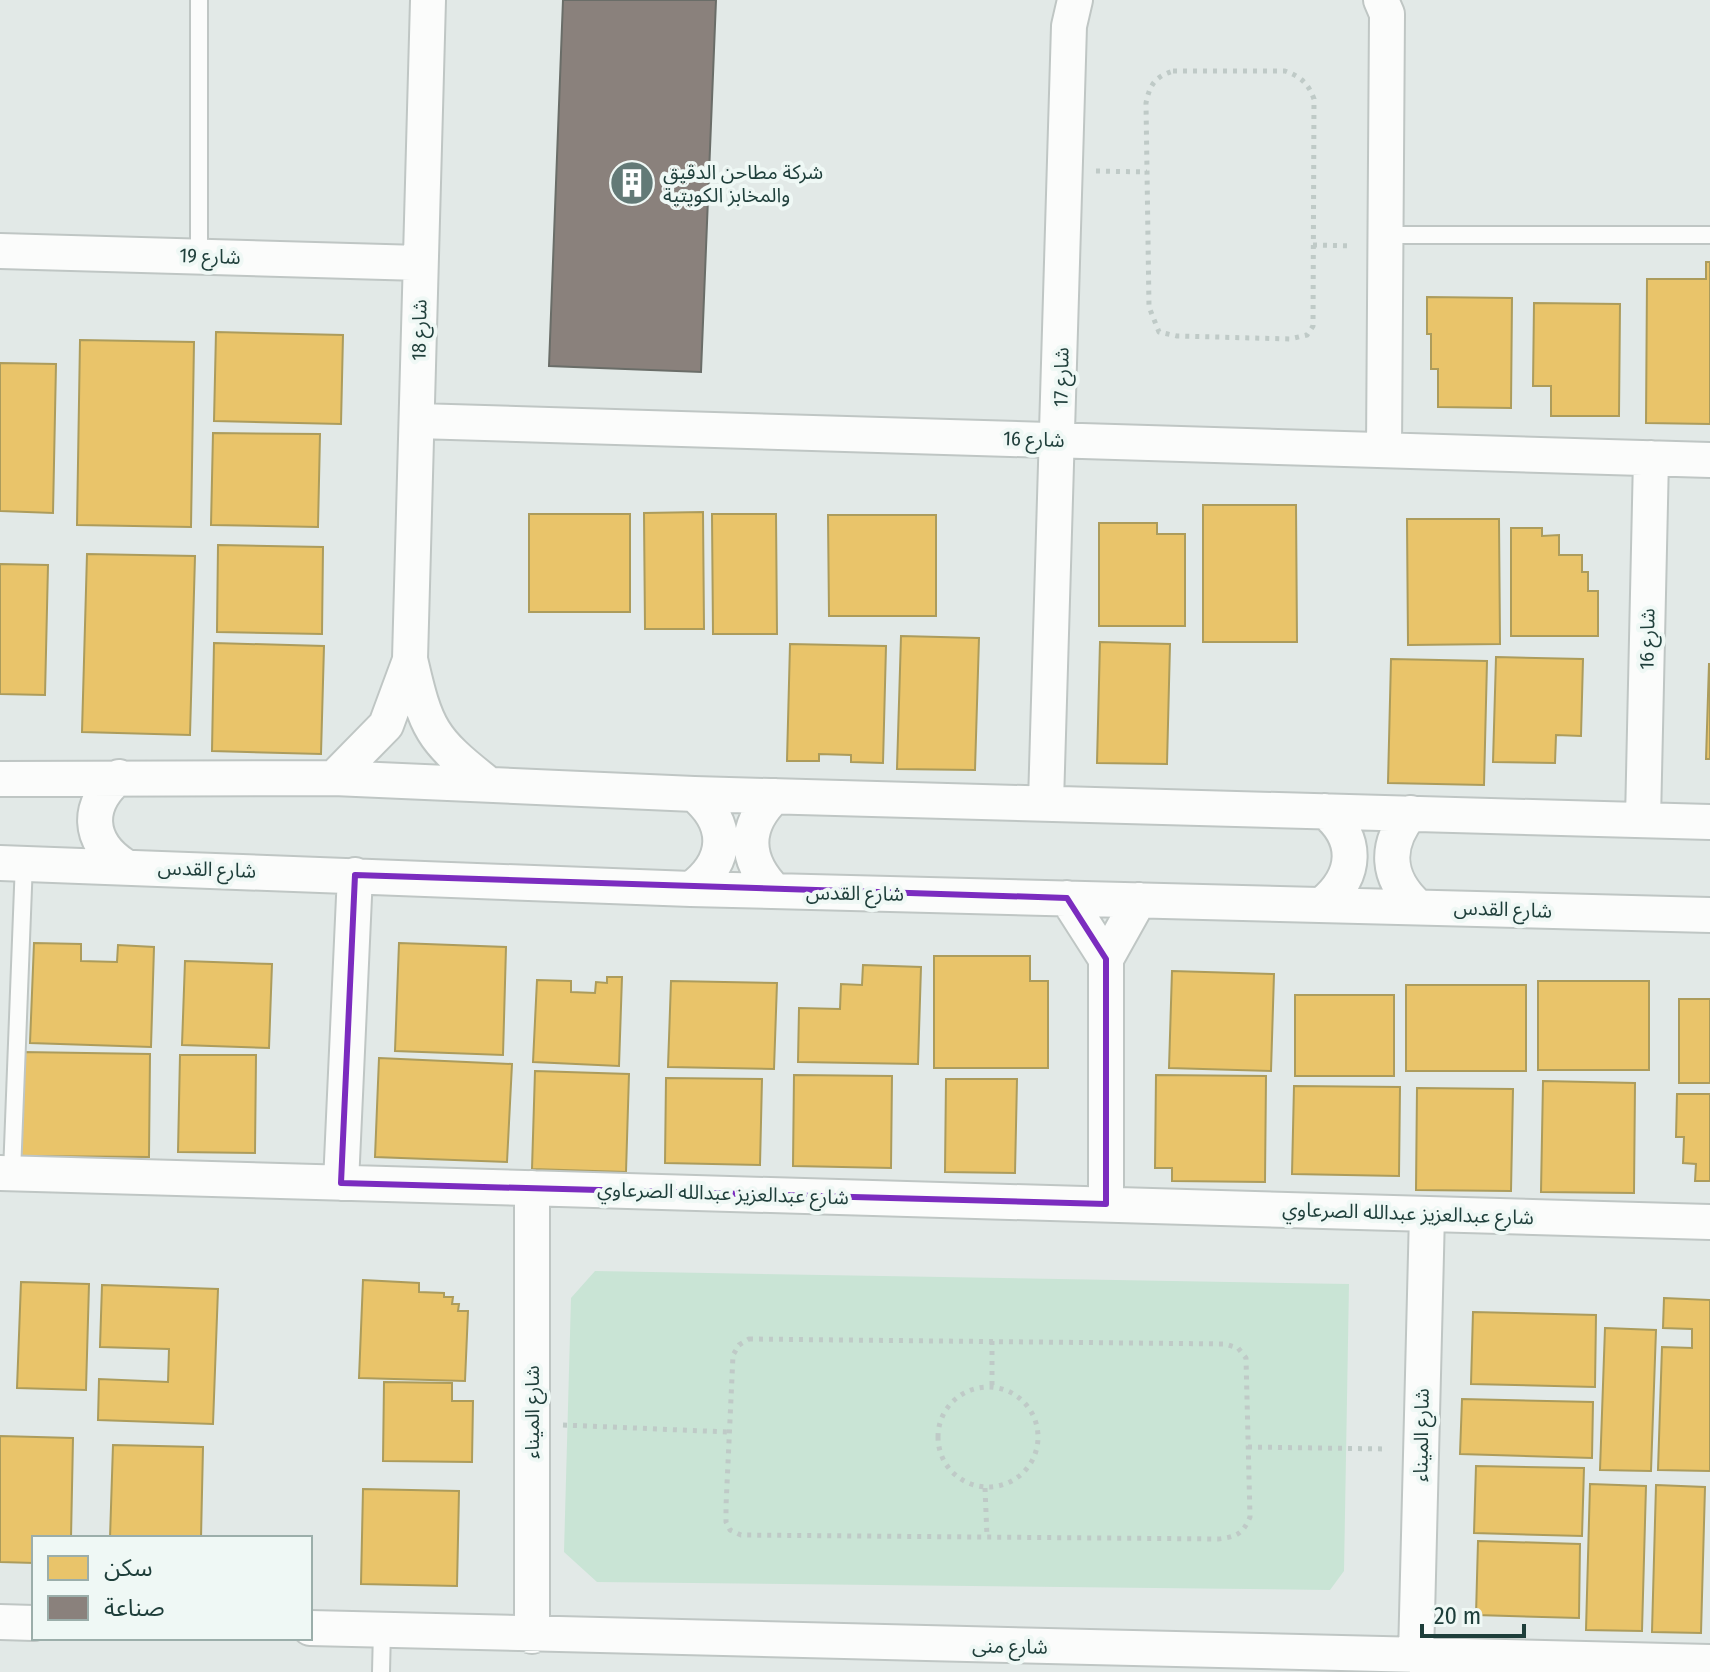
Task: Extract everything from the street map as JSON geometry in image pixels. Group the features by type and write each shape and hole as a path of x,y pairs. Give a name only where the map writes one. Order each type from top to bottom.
{"street":[{"name":"شارع 18","path":"428,0 410,659 427,722 446,751 487,783"},
{"name":"شارع 17","path":"1046,802 1069,26 1075,0"},
{"path":"1381,0 1387,14 1384,450"},
{"name":"شارع 19","path":"0,251 420,263"},
{"name":"شارع 16","path":"417,421 1710,460"},
{"name":"شارع 16","path":"1643,820 1651,458"},
{"name":"شارع 18","path":"334,778 386,725 410,659"},
{"path":"119,777 96,804 94,822 98,840 108,855 123,865"},
{"path":"0,779 334,778 694,794 1710,822"},
{"path":"691,889 707,877 717,861 721,842 718,823 709,806 694,794"},
{"path":"775,796 761,809 752,825 749,843 752,862 775,891"},
{"path":"1324,903 1338,891 1348,875 1351,857 1349,839 1339,823 1325,811"},
{"path":"1411,813 1392,843 1391,861 1395,879 1404,894 1417,906"},
{"name":"شارع القدس","path":"12,862 691,889 1710,915"},
{"path":"341,1183 355,875"},
{"path":"1067,898 1106,959"},
{"path":"1106,1204 1106,959 1139,900"},
{"name":"شارع عبدالعزيز عبدالله الصرعاوي","path":"6,1173 1710,1222"},
{"name":"شارع الميناء","path":"532,1188 532,1636"},
{"name":"شارع الميناء","path":"1416,1656 1427,1214"},
{"path":"0,1622 32,1623"},
{"name":"شارع منى","path":"312,1628 1094,1660 1416,1656 1710,1662"}],"lane":[{"path":"199,0 199,256"},
{"path":"1385,235 1710,235"},
{"path":"6,1173 12,862"},
{"path":"381,1672 382,1630"}],"path":[{"path":"1265,70 1285,71 1301,77 1314,99 1313,326 1307,335 1290,339 1177,336 1159,332 1149,307 1147,172 1146,103 1149,86 1159,75 1173,71 1265,70"},
{"path":"1066,170 1147,172"},
{"path":"749,1339 992,1341 1225,1344 1238,1348 1246,1358 1250,1517 1244,1531 1233,1538 741,1535 730,1530 726,1522 729,1432 733,1355 739,1345 749,1339"},
{"path":"992,1341 992,1387"},
{"path":"992,1387 1020,1399 1031,1411 1038,1441 1026,1470 1014,1480 985,1488 955,1476 938,1450 937,1434 940,1419 961,1394 992,1387"},
{"path":"532,1424 729,1432"},
{"path":"1248,1447 1421,1450"},
{"path":"985,1488 987,1537"}],"highlighted area":[{"path":"355,875 1067,898 1106,959 1106,1204 341,1183"}],"green space":[{"path":"595,1271 1349,1284 1344,1571 1330,1590 597,1582 564,1552 571,1298"}],"building: سكن":[{"path":"1706,262 1710,262 1710,424 1646,423 1647,279 1706,279"},
{"path":"1427,297 1512,298 1511,408 1438,407 1438,369 1431,369"},
{"path":"1534,303 1620,304 1619,416 1551,416 1551,386 1533,386"},
{"path":"216,332 343,335 341,424 214,421"},
{"path":"80,340 194,342 191,527 77,525"},
{"path":"0,363 56,364 53,513 0,511"},
{"path":"213,433 320,434 318,527 211,525"},
{"path":"1203,505 1296,505 1297,642 1203,642"},
{"path":"703,512 704,629 645,629 644,513"},
{"path":"529,514 630,514 630,612 529,612"},
{"path":"712,514 776,514 777,634 713,634"},
{"path":"828,515 936,515 936,616 829,616"},
{"path":"1407,519 1499,519 1500,644 1408,645"},
{"path":"1099,523 1157,523 1157,534 1185,534 1185,626 1099,626"},
{"path":"1511,528 1542,528 1542,536 1559,535 1559,555 1582,555 1582,572 1588,572 1588,591 1598,591 1598,636 1511,636"},
{"path":"218,545 323,547 322,634 217,632"},
{"path":"87,554 195,556 190,735 82,732"},
{"path":"0,564 48,565 45,695 0,694"},
{"path":"901,636 979,638 975,770 897,769"},
{"path":"1100,642 1170,644 1167,764 1097,763"},
{"path":"214,643 324,646 321,754 212,751"},
{"path":"790,644 886,646 883,763 851,762 851,755 819,754 819,761 787,761"},
{"path":"1496,657 1583,659 1581,736 1556,735 1555,763 1493,762"},
{"path":"1391,659 1487,661 1484,785 1388,783"},
{"path":"1709,664 1710,759 1706,759"},
{"path":"34,943 81,944 81,961 117,962 118,945 154,947 151,1047 30,1043"},
{"path":"399,943 506,947 503,1055 395,1051"},
{"path":"934,956 1030,956 1030,981 1048,981 1048,1068 934,1068"},
{"path":"185,961 272,964 269,1048 182,1045"},
{"path":"863,965 921,967 918,1064 798,1062 799,1008 840,1009 841,984 862,985"},
{"path":"1172,971 1274,974 1271,1071 1169,1068"},
{"path":"607,977 622,977 619,1066 533,1062 537,980 571,981 571,992 595,993 596,982 607,983"},
{"path":"671,981 777,983 774,1069 668,1067"},
{"path":"1538,981 1649,981 1649,1070 1538,1070"},
{"path":"1406,985 1526,985 1526,1071 1406,1071"},
{"path":"1295,995 1394,995 1394,1076 1295,1076"},
{"path":"1679,999 1710,999 1710,1083 1679,1083"},
{"path":"22,1052 150,1054 149,1157 20,1156"},
{"path":"180,1055 256,1055 255,1153 178,1152"},
{"path":"379,1058 512,1064 507,1162 375,1157"},
{"path":"535,1071 629,1074 626,1172 532,1169"},
{"path":"794,1075 892,1076 891,1168 793,1166"},
{"path":"1156,1075 1266,1076 1265,1182 1172,1181 1172,1168 1155,1168"},
{"path":"666,1078 762,1079 760,1165 665,1163"},
{"path":"946,1079 1017,1079 1015,1173 945,1172"},
{"path":"1543,1081 1635,1083 1634,1193 1541,1192"},
{"path":"1294,1086 1400,1087 1399,1176 1292,1174"},
{"path":"1417,1088 1513,1089 1511,1191 1416,1190"},
{"path":"1677,1094 1710,1094 1710,1181 1695,1181 1696,1164 1683,1163 1684,1137 1676,1137"},
{"path":"363,1280 419,1283 419,1292 444,1293 444,1297 453,1297 452,1304 459,1304 458,1311 468,1311 465,1381 359,1378"},
{"path":"21,1282 89,1284 86,1390 17,1388"},
{"path":"102,1285 218,1289 213,1424 98,1420 99,1379 168,1382 169,1349 100,1347"},
{"path":"1664,1298 1710,1300 1710,1471 1658,1470 1662,1347 1692,1348 1692,1329 1663,1328"},
{"path":"1473,1312 1596,1315 1595,1387 1471,1384"},
{"path":"1605,1328 1656,1330 1651,1471 1600,1470"},
{"path":"384,1382 452,1383 452,1401 473,1401 472,1462 383,1461"},
{"path":"1462,1399 1593,1402 1592,1458 1460,1454"},
{"path":"0,1436 73,1438 71,1536 32,1536 32,1563 0,1562"},
{"path":"113,1445 203,1447 201,1536 110,1536"},
{"path":"1476,1466 1584,1468 1582,1536 1474,1533"},
{"path":"1590,1484 1646,1486 1642,1631 1586,1630"},
{"path":"1656,1485 1705,1487 1701,1633 1652,1632"},
{"path":"363,1489 459,1491 457,1586 361,1584"},
{"path":"1478,1541 1580,1544 1579,1618 1476,1615"}],"building: صناعة":[{"name":"شركة مطاحن الدقيق والمخابز الكويتية","path":"563,0 716,0 701,372 549,366"}],"place":[{"name":"شركة مطاحن الدقيق والمخابز الكويتية","path":"632,183"}]}
